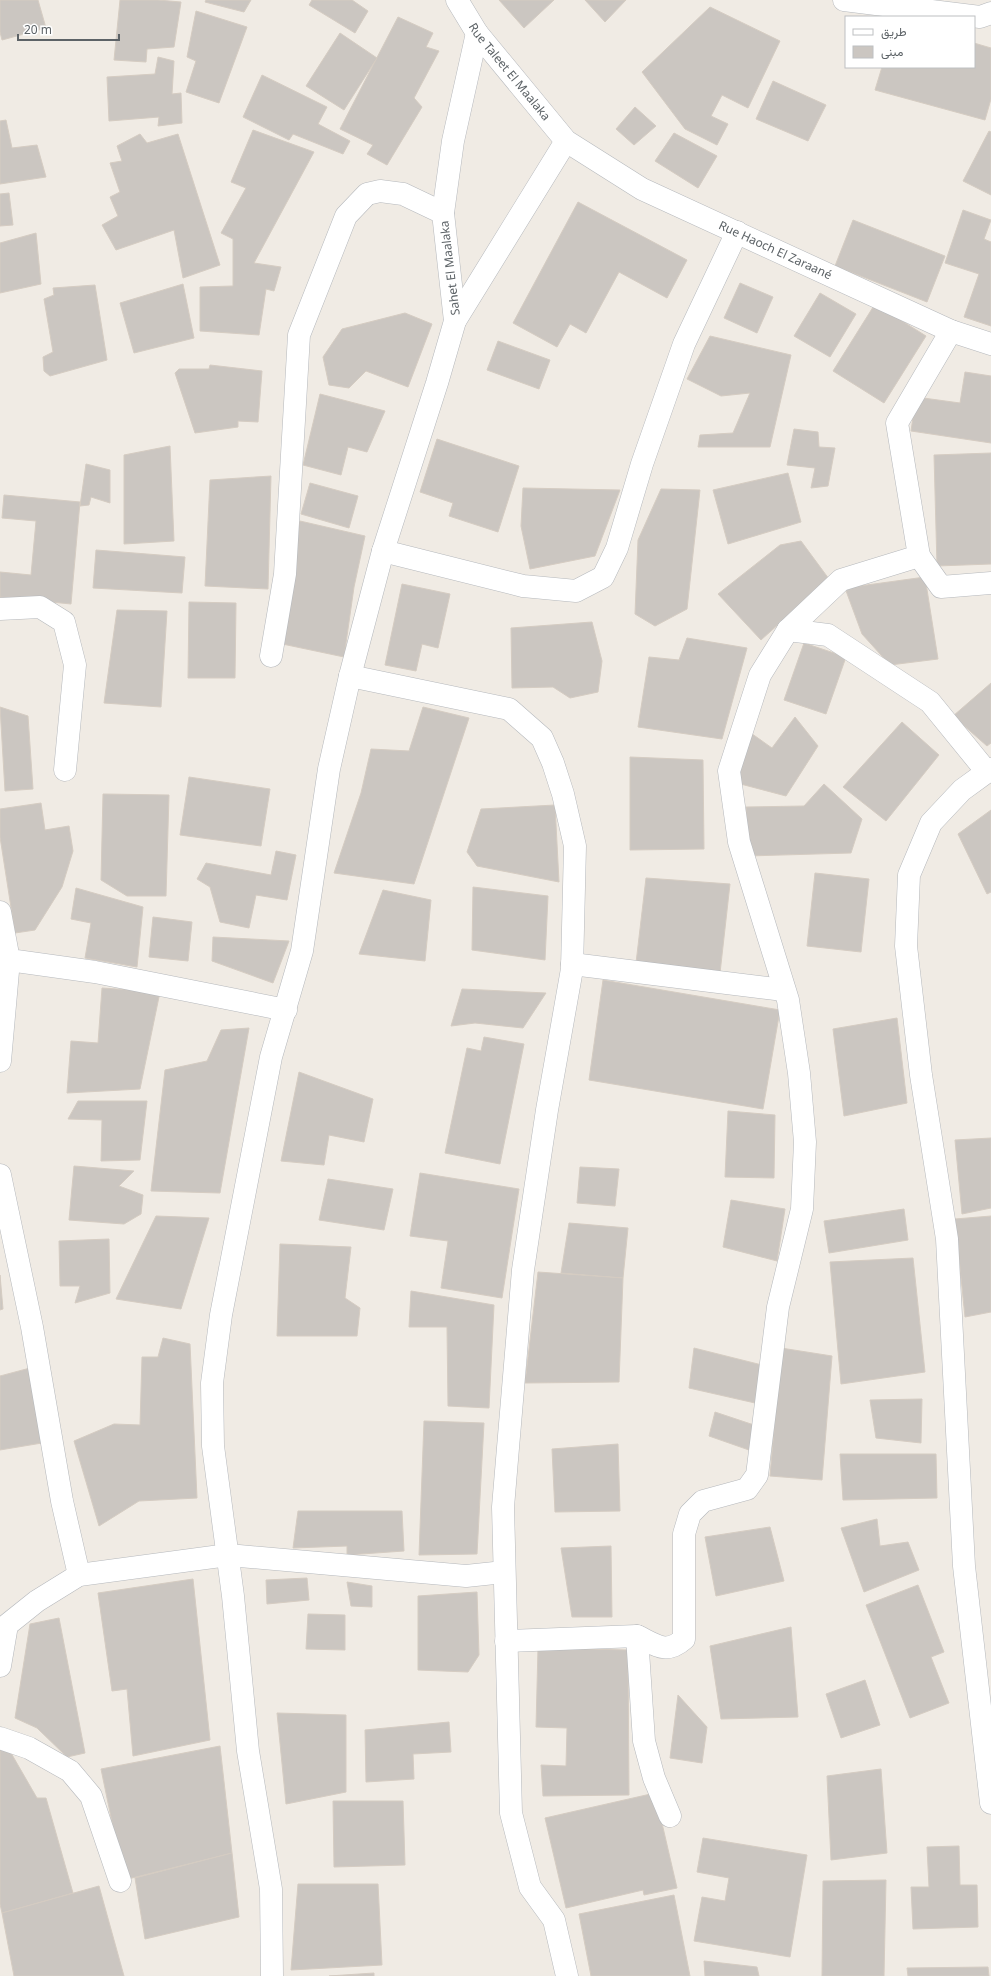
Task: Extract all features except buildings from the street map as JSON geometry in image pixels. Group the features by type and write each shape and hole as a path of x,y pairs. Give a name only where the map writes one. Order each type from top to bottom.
{"street":[{"name":"Rue Taleet El Maalaka","path":"457,0 477,33 566,141"},
{"path":"844,0 972,16"},
{"path":"975,16 980,17 991,13"},
{"name":"Sahet El Maalaka","path":"455,321 443,213 453,141 477,33"},
{"name":"Sahet El Maalaka","path":"455,321 566,141"},
{"name":"Rue Haoch El Zaraané","path":"566,141 642,188 951,331 991,344"},
{"path":"271,656 285,574 299,335 346,216 367,194 380,191 403,194 443,213"},
{"path":"383,551 523,586 576,591 603,577 617,548 642,464 684,344 737,232"},
{"path":"272,1976 271,1889 248,1751 228,1555 213,1446 212,1383 221,1315 251,1152 271,1057 286,1010 302,951 330,769 350,676 383,551 437,383 455,321"},
{"path":"951,331 897,423 919,556 942,586 991,583"},
{"path":"506,1641 638,1636 663,1648 675,1647 684,1639 684,1534 690,1514 704,1501 747,1490 757,1475 778,1307 802,1210 805,1142 799,1073 788,1000 739,842 729,771 760,675 788,630 841,580 919,556"},
{"path":"0,609 40,607 64,622 75,665 65,770"},
{"path":"788,630 828,635 930,702 989,770 962,790 931,823 910,875 906,946 921,1075 947,1239 964,1566 991,1803"},
{"path":"350,676 508,709 542,738 553,763 563,794 575,846 572,964 547,1110 523,1270 502,1507 511,1813 530,1887 554,1920 567,1976"},
{"path":"0,912 9,960 0,1061"},
{"path":"9,960 95,972 286,1010"},
{"path":"572,964 784,990"},
{"path":"0,1175 32,1327 62,1501 79,1575"},
{"path":"0,1666 7,1625 37,1601 79,1575 228,1555 466,1576 504,1572"},
{"path":"638,1636 644,1741 654,1778 670,1816"},
{"path":"0,1738 29,1748 70,1771 87,1791 91,1796 104,1830 120,1881"}]}
